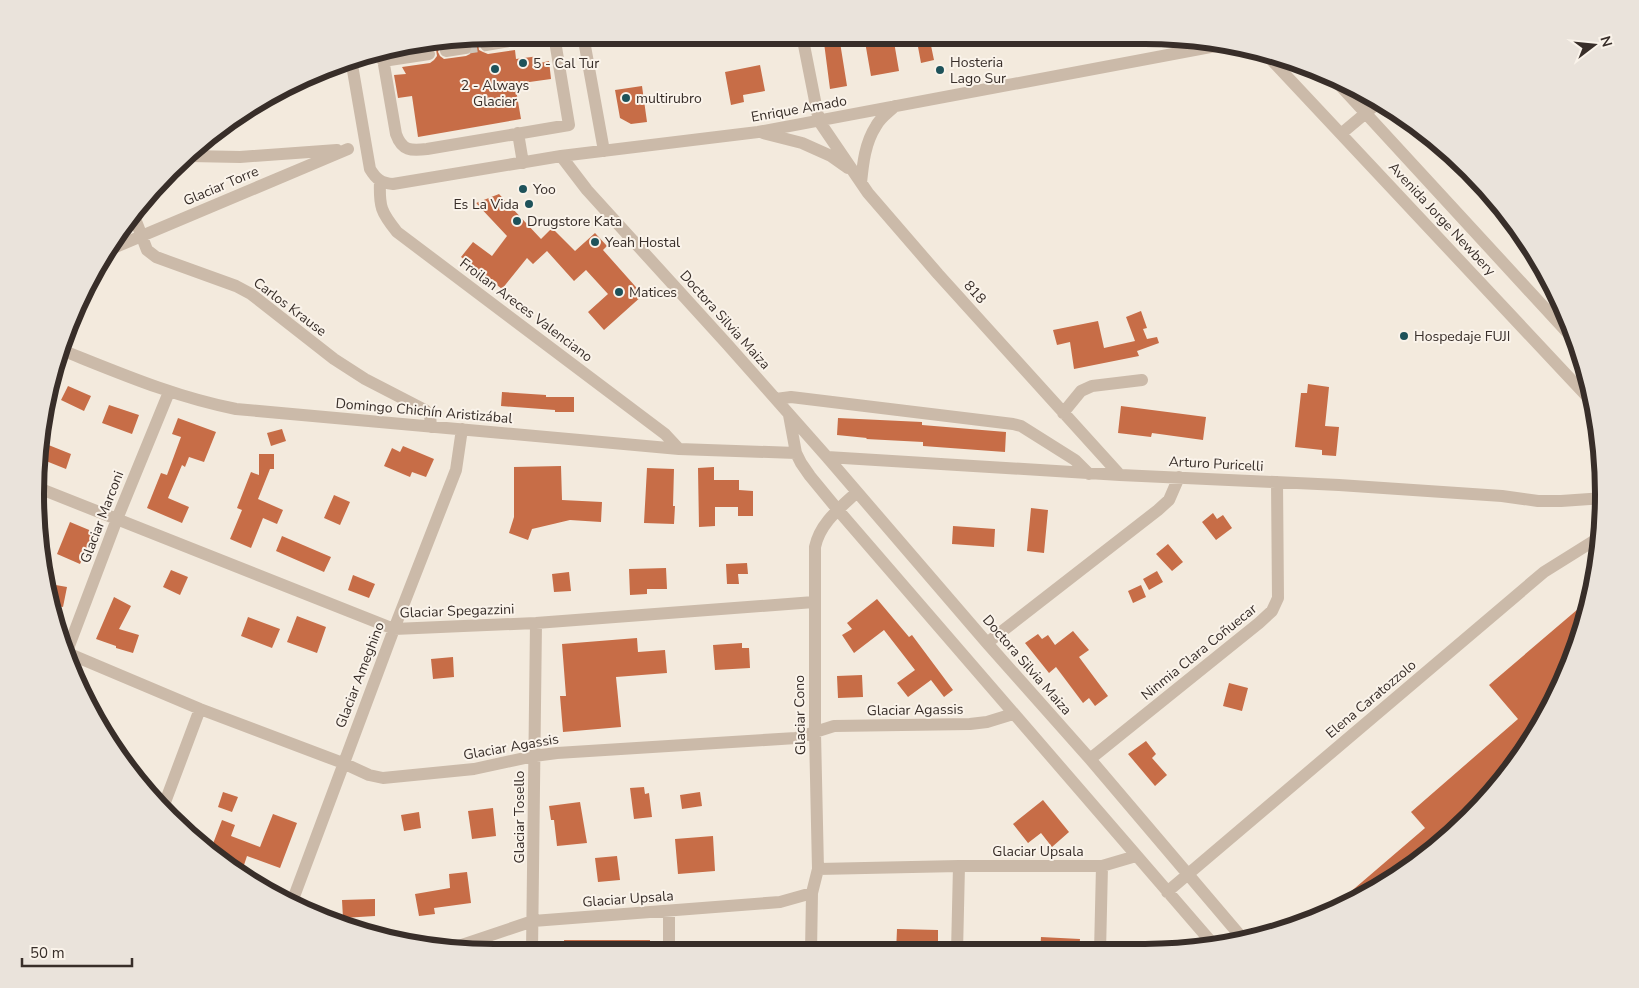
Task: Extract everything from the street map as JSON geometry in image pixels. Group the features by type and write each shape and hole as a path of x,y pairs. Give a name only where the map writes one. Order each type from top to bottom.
{"street":[{"path":"486,45 491,44"},
{"path":"383,58 396,134 400,144 406,148 416,150 569,124 556,44"},
{"path":"585,44 604,151"},
{"path":"804,44 819,121"},
{"path":"446,51 465,48"},
{"name":"Enrique Amado","path":"380,181 386,184 400,184 561,156 758,132 1205,48"},
{"path":"386,57 429,54"},
{"name":"Avenida Jorge Newbery","path":"1275,63 1584,393"},
{"path":"352,67 370,169 380,181"},
{"name":"Avenida Jorge Newbery","path":"1344,90 1563,328"},
{"path":"758,132 802,143 831,156 858,178 876,124 895,106"},
{"path":"1342,133 1374,106"},
{"name":"818","path":"819,121 868,193 938,274 1120,476"},
{"path":"518,133 523,163"},
{"path":"196,156 265,156 365,148"},
{"name":"Glaciar Torre","path":"119,245 348,149"},
{"name":"Doctora Silvia Maiza","path":"561,156 587,190 776,399 1090,759 1238,935"},
{"name":"Froilan Areces Valenciano","path":"380,181 380,199 383,214 397,232 665,434 679,448"},
{"name":"Carlos Krause","path":"136,222 147,250 156,257 236,286 250,294 334,359 365,379 425,410 430,415 432,427"},
{"name":"Domingo Chichín Aristizábal","path":"67,352 169,392 236,409 679,448 796,453"},
{"path":"1064,413 1081,391 1092,386 1142,380"},
{"name":"Glaciar Marconi","path":"70,643 117,518 169,392"},
{"path":"776,399 791,397 1013,424 1021,426 1075,460 1089,474"},
{"name":"Doctora Silvia Maiza","path":"788,413 796,453 810,476 1209,939"},
{"name":"Glaciar Ameghino","path":"294,897 394,628 456,470 462,429"},
{"name":"Arturo Puricelli","path":"827,457 1120,476 1179,477 1385,488 1502,496 1538,501 1595,499"},
{"path":"987,643 1158,510 1169,500 1179,477"},
{"name":"Ninmia Clara Coñuecar","path":"1090,759 1272,611 1278,598 1277,482"},
{"name":"Glaciar Spegazzini","path":"44,490 394,628 536,623 814,602"},
{"name":"Glaciar Cono","path":"811,944 812,893 818,869 815,733 815,547 821,530 857,492"},
{"name":"Elena Caratozzolo","path":"1168,892 1544,572 1592,542"},
{"name":"Glaciar Tosello","path":"532,944 536,623"},
{"name":"Glaciar Agassis","path":"75,657 200,709 343,763 369,775 383,778 474,769 557,753 796,738 834,726 970,724 987,722 1014,714"},
{"path":"165,801 200,709"},
{"name":"Glaciar Upsala","path":"818,869 959,866 1102,866 1136,856"},
{"path":"957,944 959,866"},
{"path":"1100,944 1102,866"},
{"name":"Glaciar Upsala","path":"468,943 533,921 780,902 812,893"},
{"path":"668,944 669,911"}],"building":[{"path":"824,44 840,44 847,86 830,89"},
{"path":"865,44 894,44 899,71 871,76"},
{"path":"917,44 931,44 934,60 921,63"},
{"path":"472,45 478,45 479,50 488,54 515,50 516,59 539,56 540,63 549,61 551,79 515,84 521,119 418,137 412,96 398,98 394,75 406,74 402,67 430,63 437,56 434,48 439,48 438,52 444,59 466,56 470,54 473,47"},
{"path":"760,65 765,91 743,95 744,102 731,105 725,72"},
{"path":"642,86 647,122 631,124 620,118 615,90"},
{"path":"499,194 541,239 552,228 575,251 595,233 607,246 603,250 643,295 604,330 588,312 608,294 586,270 574,281 547,251 533,264 527,258 502,289 461,257 473,242 492,256 507,236 476,203"},
{"path":"1141,311 1147,328 1143,329 1147,339 1157,337 1159,343 1137,351 1139,356 1074,369 1070,342 1057,345 1053,330 1098,321 1104,348 1135,341 1126,317"},
{"path":"1308,384 1329,387 1325,426 1339,427 1336,456 1322,455 1322,450 1295,447 1301,393 1307,393"},
{"path":"68,386 91,396 84,411 61,400"},
{"path":"502,392 546,395 546,397 574,397 574,412 555,412 555,410 501,406"},
{"path":"109,405 139,415 132,434 102,423"},
{"path":"1121,406 1206,417 1203,440 1152,433 1151,437 1118,433"},
{"path":"178,418 216,432 204,462 189,457 185,467 182,465 168,498 189,507 182,523 147,508 161,473 167,475 181,437 172,434"},
{"path":"838,418 922,422 922,425 1006,432 1005,452 923,446 923,442 866,439 837,435"},
{"path":"282,429 286,441 271,446 267,433"},
{"path":"47,444 71,454 66,469 45,461"},
{"path":"403,446 434,459 426,477 412,472 410,477 384,466 392,448 400,452"},
{"path":"259,454 274,454 274,469 270,469 258,499 283,510 277,524 263,518 251,548 230,539 242,510 237,508 251,472 259,475"},
{"path":"561,466 562,500 602,502 601,522 570,520 532,529 528,540 509,533 514,517 514,467"},
{"path":"714,467 714,480 739,480 739,490 753,491 753,516 738,516 738,507 715,507 715,526 699,527 698,468"},
{"path":"647,468 674,469 674,524 644,523"},
{"path":"334,495 350,502 340,525 324,518"},
{"path":"1031,508 1048,510 1044,553 1027,551"},
{"path":"1213,513 1217,519 1223,515 1232,528 1216,540 1202,522"},
{"path":"70,522 94,532 80,564 57,554"},
{"path":"953,526 995,529 994,547 952,544"},
{"path":"282,536 331,557 324,572 276,551"},
{"path":"1168,544 1183,562 1172,571 1156,554"},
{"path":"747,563 748,574 738,574 739,584 727,584 726,564"},
{"path":"666,568 667,589 647,589 647,594 630,595 629,569"},
{"path":"171,570 188,577 180,595 163,587"},
{"path":"1157,571 1163,582 1149,590 1143,579"},
{"path":"569,572 571,591 554,592 552,574"},
{"path":"353,575 375,584 369,598 348,590"},
{"path":"53,584 67,587 63,607 58,606"},
{"path":"1141,585 1146,597 1133,603 1128,591"},
{"path":"114,597 131,606 119,629 139,635 133,653 96,639"},
{"path":"877,599 909,637 912,635 953,690 944,697 931,680 908,697 897,683 915,670 884,630 854,653 842,635 852,629 847,623"},
{"path":"1578,609 1580,611 1561,666 1549,693 1519,744 1484,791 1442,833 1419,851 1370,884 1343,899 1425,828 1411,812 1518,719 1489,685"},
{"path":"297,616 326,627 317,653 287,642"},
{"path":"248,617 280,629 272,648 241,636"},
{"path":"1073,631 1089,650 1079,657 1108,696 1095,706 1089,698 1083,703 1056,667 1049,673 1025,643 1038,634 1042,639 1048,635 1055,645"},
{"path":"637,638 638,652 665,650 667,673 616,677 621,727 563,732 560,696 566,696 562,644"},
{"path":"742,643 742,648 749,648 750,668 715,670 713,645"},
{"path":"453,657 454,677 433,679 431,659"},
{"path":"862,675 863,697 838,698 837,676"},
{"path":"1229,683 1248,688 1242,711 1223,706"},
{"path":"1146,741 1156,754 1152,758 1167,775 1155,786 1128,754"},
{"path":"644,787 645,794 649,793 652,817 634,819 630,788"},
{"path":"223,792 238,797 232,812 218,807"},
{"path":"700,792 702,806 682,809 680,795"},
{"path":"1043,800 1069,832 1052,847 1041,833 1028,843 1013,824"},
{"path":"580,802 587,843 557,846 554,820 551,820 549,806"},
{"path":"493,808 496,836 472,839 468,811"},
{"path":"419,812 421,828 404,831 401,815"},
{"path":"273,814 297,823 280,868 247,856 243,867 212,845 222,820 235,825 231,836 260,847"},
{"path":"713,836 715,871 678,874 675,839"},
{"path":"617,856 620,880 598,882 595,858"},
{"path":"467,872 471,903 434,908 435,914 419,916 415,894 450,888 449,874"},
{"path":"375,899 375,916 343,918 342,900"},
{"path":"897,929 938,930 938,944 896,944"},
{"path":"1041,937 1080,939 1080,944 1041,944"},
{"path":"564,940 650,940 650,944 564,944"}],"tunnel":[{"path":"465,48 486,45"}],"place":[{"name":"5 - Cal Tur","path":"523,63"},
{"name":"2 - Always Glacier","path":"495,69"},
{"name":"Hosteria Lago Sur","path":"940,70"},
{"name":"multirubro","path":"626,98"},
{"name":"Yoo","path":"523,189"},
{"name":"Es La Vida","path":"529,204"},
{"name":"Drugstore Kata","path":"517,221"},
{"name":"Yeah Hostal","path":"595,242"},
{"name":"Matices","path":"619,292"},
{"name":"Hospedaje FUJI","path":"1404,336"}]}
